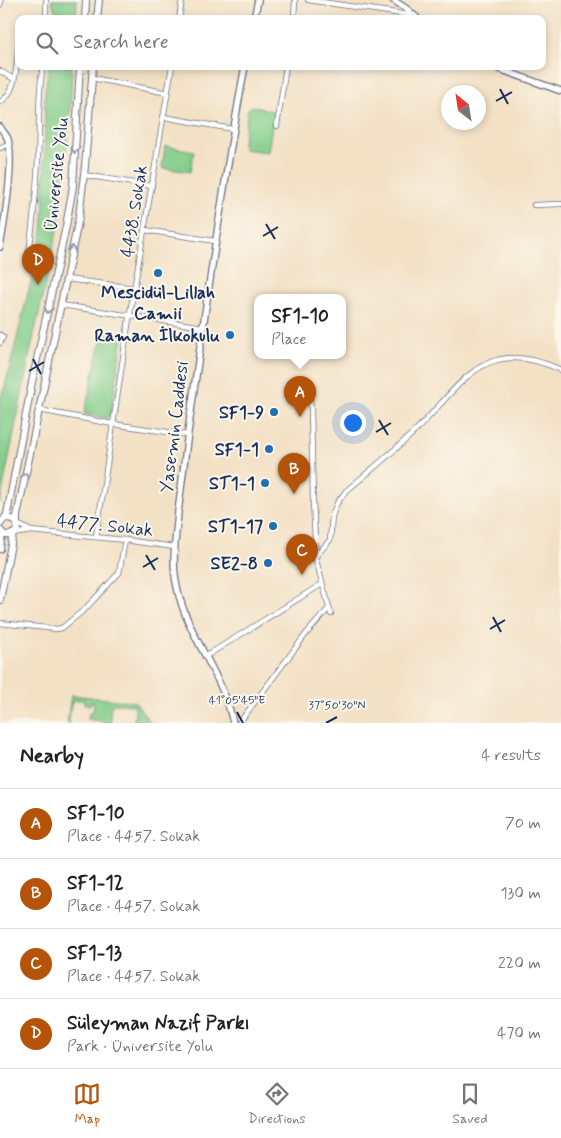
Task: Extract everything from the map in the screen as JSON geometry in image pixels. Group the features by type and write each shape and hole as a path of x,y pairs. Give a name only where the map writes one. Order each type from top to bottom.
{"main road":[{"path":"85,15 86,0"},
{"path":"97,15 99,0"},
{"name":"Üniversite Yolu","path":"2,521 8,514 32,382 66,226 72,186 80,70"},
{"path":"1,531 8,536 17,530 17,516 79,217 93,70"},
{"path":"2,521 12,518 17,524"},
{"path":"0,549 1,531"},
{"path":"0,600 13,534"}],"street":[{"path":"0,5 2,0"},
{"path":"46,0 46,15"},
{"path":"180,15 182,0"},
{"path":"255,15 258,0"},
{"path":"294,15 295,0"},
{"path":"308,0 399,15"},
{"path":"393,0 413,15"},
{"path":"0,102 9,96 15,70"},
{"path":"28,262 38,160 38,102 42,70"},
{"name":"4438. Sokak","path":"96,537 130,316 171,70"},
{"name":"Yasemin Caddesi","path":"233,723 222,686 186,617 177,587 174,548 214,240 244,70"},
{"path":"276,126 285,70"},
{"path":"502,70 561,91"},
{"path":"0,71 14,79"},
{"path":"92,78 168,93"},
{"path":"163,117 233,129"},
{"path":"0,128 7,138 10,156 0,247"},
{"path":"0,148 8,144"},
{"path":"84,175 152,186"},
{"path":"534,205 561,204"},
{"path":"145,230 214,240"},
{"path":"66,279 135,288"},
{"path":"61,305 203,327"},
{"path":"0,335 3,337 0,343"},
{"path":"316,556 330,540 332,516 341,497 416,430 464,378 489,362 502,358 532,360 561,370"},
{"path":"309,393 312,409 313,502 316,556 331,614"},
{"path":"39,410 113,424 188,435"},
{"path":"17,524 32,531"},
{"path":"13,534 32,531"},
{"name":"4477. Sokak","path":"32,531 125,540 174,548"},
{"path":"0,623 57,630 62,628 85,608 119,572 125,540"},
{"path":"206,656 322,584"},
{"path":"239,723 306,634 329,608"}],"green space":[{"path":"51,0 77,0 76,15 57,15"},
{"path":"48,70 72,70 70,117 59,223 30,353 0,503 0,398 5,386 42,236 45,91"},
{"path":"252,106 274,113 268,152 242,149 248,109"},
{"path":"165,146 194,151 190,172 162,168"},
{"path":"103,333 123,336 111,414 107,418 84,414"},
{"path":"71,695 135,702 151,723 133,723 135,705 112,704 110,711 111,723 88,719 89,712 93,712 94,702 90,702 90,705 84,704 84,700 74,700 71,703 69,722 71,723 67,723"}],"place":[{"name":"Mescidül-Lillah Camii","path":"158,273"},
{"name":"Süleyman Nazif Parkı","path":"38,285"},
{"name":"Raman İlkokulu","path":"230,335"},
{"name":"SF1-9","path":"274,412"},
{"name":"SF1-10","path":"300,417"},
{"name":"SF1-1","path":"269,449"},
{"name":"ST1-1","path":"265,483"},
{"name":"SF1-12","path":"294,494"},
{"name":"ST1-17","path":"273,526"},
{"name":"SE2-8","path":"268,563"},
{"name":"SF1-13","path":"302,575"}]}
